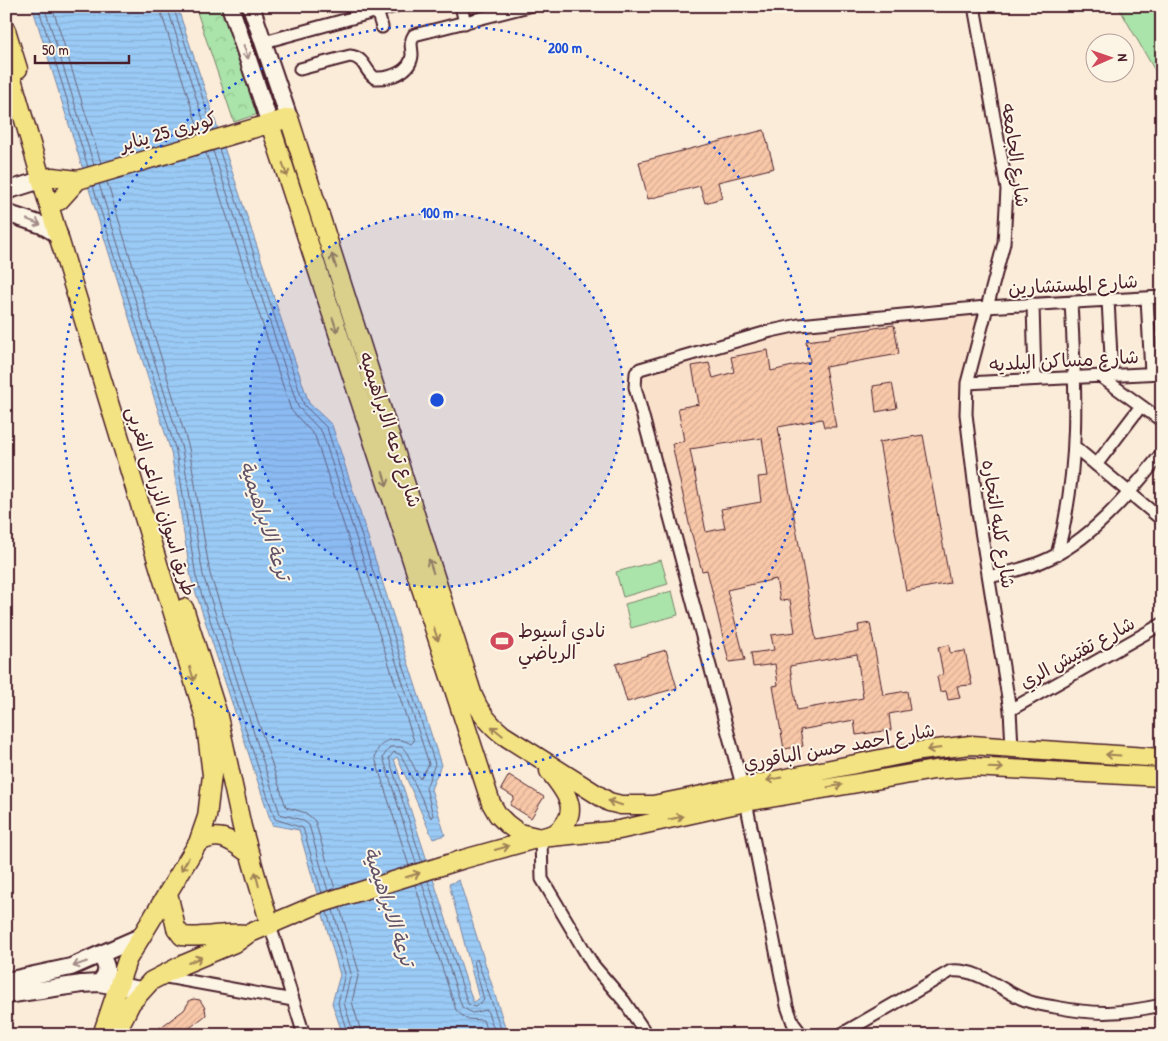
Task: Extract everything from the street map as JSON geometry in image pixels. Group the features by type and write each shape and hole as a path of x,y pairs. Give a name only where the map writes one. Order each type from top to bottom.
{"main road":[{"name":"طريق اسوان الزراعى الغربى","path":"6,30 15,73 46,178 59,235 205,718 212,775 207,818 198,843 127,960 120,987"},
{"name":"طريق اسوان الزراعى الغربى","path":"6,58 15,73"},
{"name":"كوبرى 25 يناير","path":"46,178 78,180 289,118"},
{"name":"شارع ترعه الابراهيميه","path":"289,118 492,803 498,816 519,833 541,838"},
{"name":"شارع ترعه الابراهيميه","path":"270,124 407,518 480,712 490,725 538,758"},
{"name":"طريق اسوان الزراعى الغربى","path":"46,178 59,201 217,712 242,827 270,926"},
{"path":"59,201 78,180"},
{"path":"971,745 971,767"},
{"name":"شارع احمد حسن الباقوري","path":"538,758 598,796 621,805 653,804 920,751 971,745 1162,758"},
{"path":"115,1035 125,1013 151,982 182,965 237,942 248,934 316,905 464,859 554,834 563,828 568,819 569,798 564,788 538,758"},
{"name":"شارع احمد حسن الباقوري","path":"541,838 619,830 746,802 893,775 971,767 1162,777"},
{"path":"198,843 210,836 222,837 251,855"},
{"path":"168,894 176,928 182,936 194,937 234,932 248,934"},
{"path":"102,1035 120,987"}],"street":[{"name":"شارع ترعه الابراهيميه","path":"230,6 270,124"},
{"name":"شارع ترعه الابراهيميه","path":"250,6 289,118"},
{"path":"264,42 371,11 396,6"},
{"path":"461,6 465,22"},
{"path":"300,69 350,56 364,62 374,78 395,74 406,69 409,64 412,54 410,44 414,36 502,10 529,6"},
{"name":"شارع الجامعه","path":"974,6 1007,198 1004,243 986,307"},
{"path":"371,11 382,27"},
{"path":"6,191 46,178"},
{"path":"6,213 42,225 59,235"},
{"name":"شارع المستشارين","path":"742,785 635,387 636,373 640,369 771,331 799,325 986,307 1162,297"},
{"path":"1147,298 1156,373"},
{"path":"1108,300 1112,376"},
{"path":"1057,555 1070,502 1076,448 1076,377 1071,302"},
{"path":"1033,304 1035,379"},
{"name":"شارع كليه التجاره","path":"986,307 967,383 966,414 1010,710 1012,747"},
{"name":"شارع مساكن البلديه","path":"967,383 1156,373"},
{"path":"1100,376 1162,421"},
{"path":"1096,465 1141,406"},
{"path":"1076,448 1162,520"},
{"path":"989,577 1021,569 1057,555 1080,539 1130,493 1162,453"},
{"name":"شارع تفتيش الري","path":"1010,710 1162,624"},
{"path":"746,802 787,1006 793,1022 802,1035"},
{"path":"541,838 542,879 593,965 624,1002 647,1035"},
{"path":"270,926 304,1035"},
{"path":"6,981 52,972 138,942"},
{"path":"99,983 107,971 107,966 100,955"},
{"path":"840,1035 951,971 968,972 993,982 1027,1002 1090,1014 1134,1011 1162,1005"},
{"path":"6,994 65,985 99,983 120,987 151,982 293,1000"}],"shaded area":[{"path":"986,307 967,383 1012,747 992,746 742,785 636,373 771,331"}],"green space":[{"path":"195,6 221,6 258,114 234,122"},
{"path":"1118,6 1162,6 1162,83 1136,38 1136,32 1133,32"},
{"path":"661,560 668,584 623,597 616,572"},
{"path":"672,591 678,615 631,628 625,604"}],"water":[{"name":"ترعة الابراهيمية","path":"32,6 177,6 309,403 332,425 441,765 431,789 445,835 433,839 397,757 394,759 473,1002 479,999 449,884 459,880 506,1030 510,1035 343,1035 332,1003 340,975 299,830 272,825 191,578 171,452"}],"building":[{"path":"764,130 774,168 718,182 722,198 705,203 700,186 648,199 639,162"},
{"path":"894,325 899,354 825,367 836,427 824,427 822,419 778,427 816,640 859,632 858,625 870,623 883,695 907,691 910,710 889,714 891,730 856,735 854,720 800,730 803,746 784,749 773,686 778,685 775,664 753,667 751,653 774,650 771,635 795,632 790,600 780,601 776,579 727,590 745,660 729,662 707,570 702,571 690,528 672,444 684,441 678,408 699,404 692,366 709,363 713,378 734,372 731,357 768,350 771,371 810,362 806,341 830,338 830,335","holes":["762,438 768,476 758,477 761,502 721,509 725,528 706,532 690,449","857,654 863,698 797,710 790,666"]},
{"path":"892,383 897,408 876,412 873,386"},
{"path":"923,435 950,583 906,591 879,442"},
{"path":"949,645 950,653 965,651 972,685 957,686 960,698 948,700 946,691 940,692 937,677 943,674 938,647"},
{"path":"666,650 677,688 627,702 616,664"},
{"path":"509,775 544,797 531,818 510,805 514,797 501,789"},
{"path":"190,1000 200,1000 205,1008 206,1015 181,1035 150,1035 184,1010"}],"place":[{"name":"نادي أسيوط الرياضي","path":"502,641"}]}
